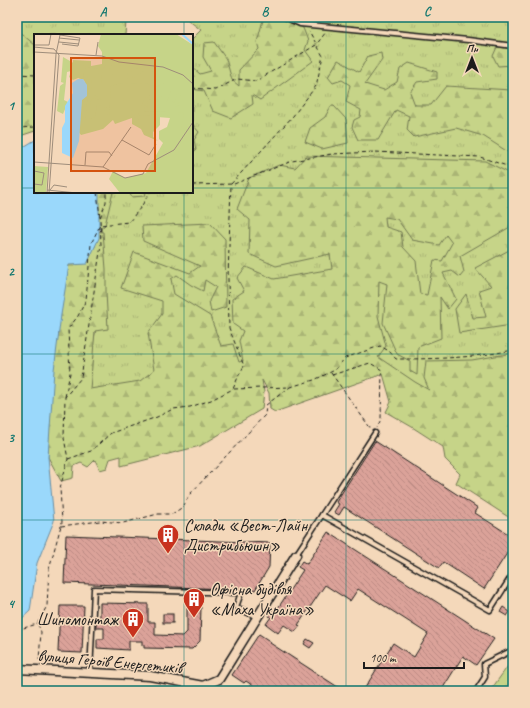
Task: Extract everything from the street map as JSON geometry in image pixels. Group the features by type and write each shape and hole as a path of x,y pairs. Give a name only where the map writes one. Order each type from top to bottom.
{"street":[{"name":"вулиця Героїв Енергетиків","path":"17,669 150,676 203,686 220,678 296,555"}],"lane":[{"path":"285,17 300,24 306,25 468,40 513,46"},
{"name":"вулиця Героїв Енергетиків","path":"296,555 375,433"},
{"path":"322,515 490,610 513,574"},
{"path":"90,673 94,589 241,593 236,607 257,618"},
{"path":"476,691 485,677 484,664 513,650"},
{"path":"203,686 222,691"}],"path":[{"path":"233,389 244,366 229,328 228,278 231,184 293,116 316,86 322,56 306,25"},
{"path":"193,88 215,90 237,79 256,81 316,45 329,27"},
{"path":"17,74 34,75"},
{"path":"17,130 19,128 34,127"},
{"path":"193,185 234,184 292,161 332,154 375,152 480,157 513,168"},
{"path":"65,397 81,378 100,245 100,218 97,193"},
{"path":"100,218 106,202 106,193"},
{"path":"100,225 129,222 149,193"},
{"path":"17,630 37,624 47,606 49,570 62,522 60,488 68,459 64,438 65,397 70,373 68,329 78,316 86,300 91,244 100,225"},
{"path":"68,459 91,451 111,433 173,410 190,407 210,400 233,389 290,387 314,380 335,370 345,358 380,346 389,351 396,359 487,356 513,350"},
{"path":"332,375 370,363 382,370 381,419 375,433"},
{"path":"330,373 375,433"},
{"path":"60,526 100,521 123,523 158,514 172,514 183,507 190,494 265,415 266,405 290,387"},
{"path":"37,624 42,632 39,660"}],"green space":[{"path":"17,17 111,17 126,21 125,34 34,34 34,122 17,116"},
{"path":"191,17 513,17 513,387 448,428 369,359 79,422 100,306 102,193 193,193 193,38 201,30 188,20"},
{"path":"280,17 303,28 308,41 305,50 313,61 260,100 252,95 253,104 231,118 213,111 204,91 193,89 193,68 200,74 211,71 203,57 204,43 214,42 226,59 232,80 239,86 239,70 259,49 257,42 263,20"},
{"path":"17,30 34,44 34,131 17,137"},
{"path":"497,47 513,49 513,65 498,66 493,56"},
{"path":"381,53 382,60 365,84 384,90 397,82 400,69 409,63 437,72 437,79 417,82 410,92 415,105 431,105 446,86 511,90 513,88 513,151 508,152 483,136 456,128 414,137 407,130 409,116 396,110 378,140 358,140 352,127 354,120 360,117 361,110 346,102 350,85 342,80 333,83 328,77 338,60 359,72 368,56"},
{"path":"331,106 334,106 346,119 348,143 322,149 305,142 310,128 325,117"},
{"path":"193,125 199,132 194,140 196,150 193,152"},
{"path":"306,156 485,161 513,175 513,228 510,227 460,256 464,272 460,277 452,271 443,273 456,299 448,309 440,297 441,338 418,347 417,375 410,371 410,361 397,354 383,323 387,284 379,281 378,316 386,346 378,357 429,390 424,378 426,361 472,360 513,353 513,520 456,483 460,474 445,459 443,447 386,412 391,402 383,374 275,412 270,409 269,393 262,380 264,392 262,409 200,446 121,466 121,456 110,459 107,468 100,470 95,460 88,467 81,463 74,466 73,478 61,481 48,457 54,279 88,231 103,232 108,329 95,331 90,389 140,381 154,370 148,333 162,314 162,301 121,288 134,252 190,273 200,266 143,241 142,226 210,223 225,239 226,307 211,312 209,301 216,287 205,280 203,291 177,275 171,279 174,294 210,316 221,346 233,344 239,362 243,361 239,341 243,331 233,324 232,299 244,291 237,278 246,267 274,279 332,269 330,254 276,266 249,254 250,220 237,209 249,178 279,165 295,168","holes":["385,217 397,219 412,240 439,245 446,235 452,243 442,261 434,260 427,295 420,294 416,261 403,247 401,232 386,227"]},
{"path":"94,193 113,193 105,225 100,229 93,223"},
{"path":"130,193 146,193 145,196 131,197"},
{"path":"513,248 513,328 505,326 459,333 455,309 466,294 473,318 486,317 479,290 491,286 475,268"},
{"path":"513,659 513,691 490,691"}],"water":[{"path":"34,141 34,193 99,193 99,238 87,264 69,265 54,370 48,457 54,521 37,563 30,611 17,623 17,151"}],"building":[{"path":"375,441 478,508 475,513 513,537 513,544 484,589 443,562 439,568 344,507 339,515 334,512 339,504 336,502"},
{"path":"328,532 494,639 476,665 463,656 441,691 363,691 393,643 414,657 428,634 358,589 350,601 325,585 298,625 300,626 295,632 284,625 278,633 266,624 271,617 269,616 274,609 276,611 303,570 298,567 302,561 307,564"},
{"name":"Склади «Вест-Лайн Дистрибьюшн»","path":"66,535 270,543 269,567 255,590 64,583"},
{"path":"100,603 148,604 148,622 155,622 155,635 183,636 187,632 187,603 194,603 194,607 201,607 200,641 192,649 144,648 142,641 129,641 129,650 97,648 97,639 104,639 104,628 96,628 96,621 100,621"},
{"path":"60,606 84,606 82,653 58,652"},
{"path":"503,607 510,612 507,616 500,612"},
{"path":"163,614 173,614 173,623 163,623"},
{"path":"259,634 271,642 270,643 344,691 261,691 246,681 244,683 232,675"},
{"path":"307,639 314,643 310,648 304,644"}],"place":[{"name":"Склади «Вест-Лайн Дистрибьюшн»","path":"168,554"},
{"name":"Офісна будівля «Маха Україна»","path":"194,618"},
{"name":"Шиномонтаж","path":"133,638"}]}
